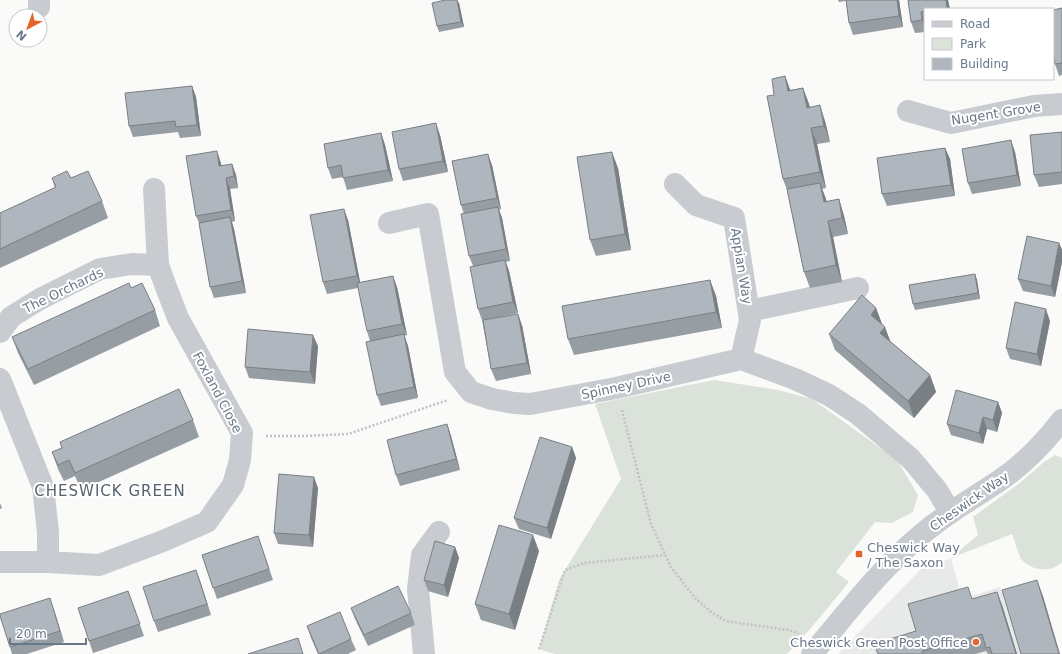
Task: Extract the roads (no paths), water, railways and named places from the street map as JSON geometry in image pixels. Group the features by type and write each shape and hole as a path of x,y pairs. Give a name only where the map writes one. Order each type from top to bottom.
{"street":[{"name":"Nugent Grove","path":"908,111 951,123 1034,106 1062,104"},
{"name":"Appian Way","path":"675,184 696,205 734,218 750,320 741,359"},
{"name":"Foxland Close","path":"0,562 48,562 99,565 163,541 207,522 233,485 240,460 242,433 178,318 158,265 154,189"},
{"name":"Spinney Drive","path":"389,222 428,214 456,372 472,392 492,399 530,404 616,388 741,359"},
{"name":"The Orchards","path":"0,332 11,317 17,313 40,299 100,269 132,264 158,265"},
{"path":"749,311 858,288"},
{"path":"741,359 795,379 829,395 858,414 911,459 937,490 950,512"},
{"path":"0,379 43,487 48,532 48,562"},
{"name":"Cheswick Way","path":"818,647 883,569 922,534 950,512 1000,480 1059,431"},
{"path":"424,654 418,589 422,555 439,532"}],"place":[{"name":"Cheswick Way / The Saxon","path":"859,554"},
{"name":"Cheswick Green Post Office","path":"976,642"}],"district":[{"name":"CHESWICK GREEN","path":"110,491"}]}
